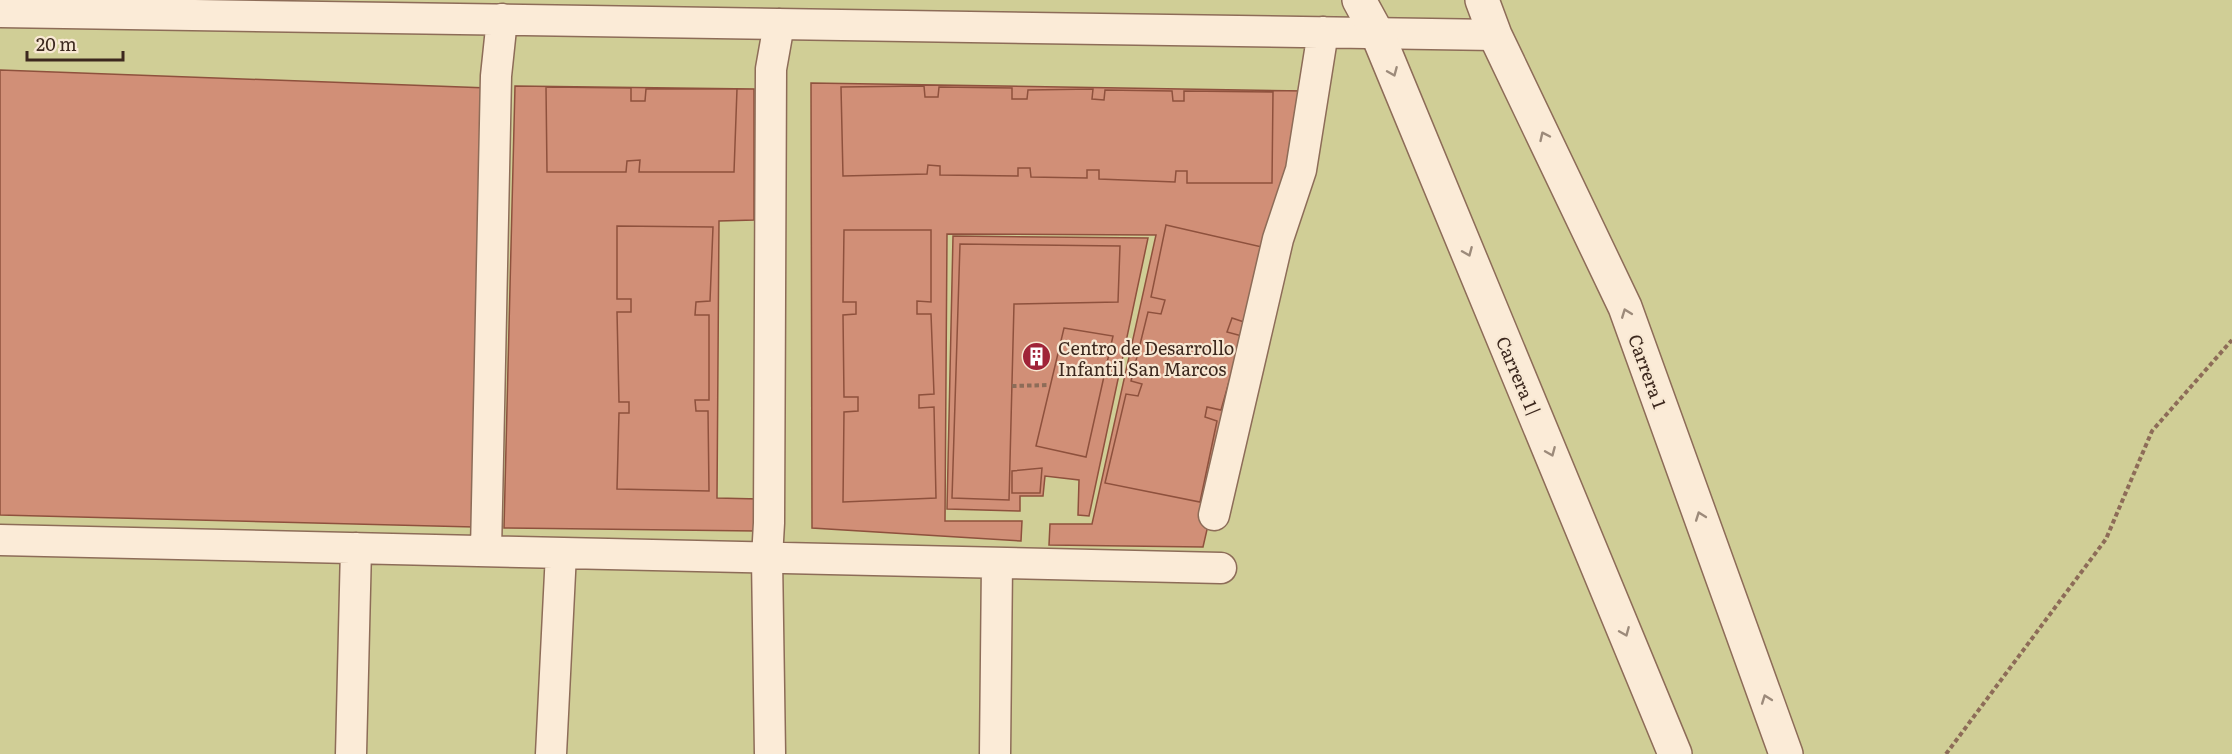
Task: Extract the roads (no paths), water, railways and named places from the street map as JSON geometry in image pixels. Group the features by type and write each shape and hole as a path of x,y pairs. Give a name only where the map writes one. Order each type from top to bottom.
{"street":[{"name":"Carrera 1|","path":"1359,0 1377,33 1676,754"},
{"name":"Carrera 1","path":"1482,0 1496,35 1625,307 1786,754"},
{"path":"0,12 1496,35"},
{"path":"486,551 496,76 502,19"},
{"path":"770,754 767,558 771,69 779,24"},
{"path":"1214,515 1278,239 1301,170 1323,32"},
{"path":"0,540 1221,568"},
{"path":"351,754 356,548"},
{"path":"551,754 561,553"},
{"path":"995,754 997,563"}],"place":[{"name":"Centro de Desarrollo Infantil San Marcos","path":"1037,357"}]}
